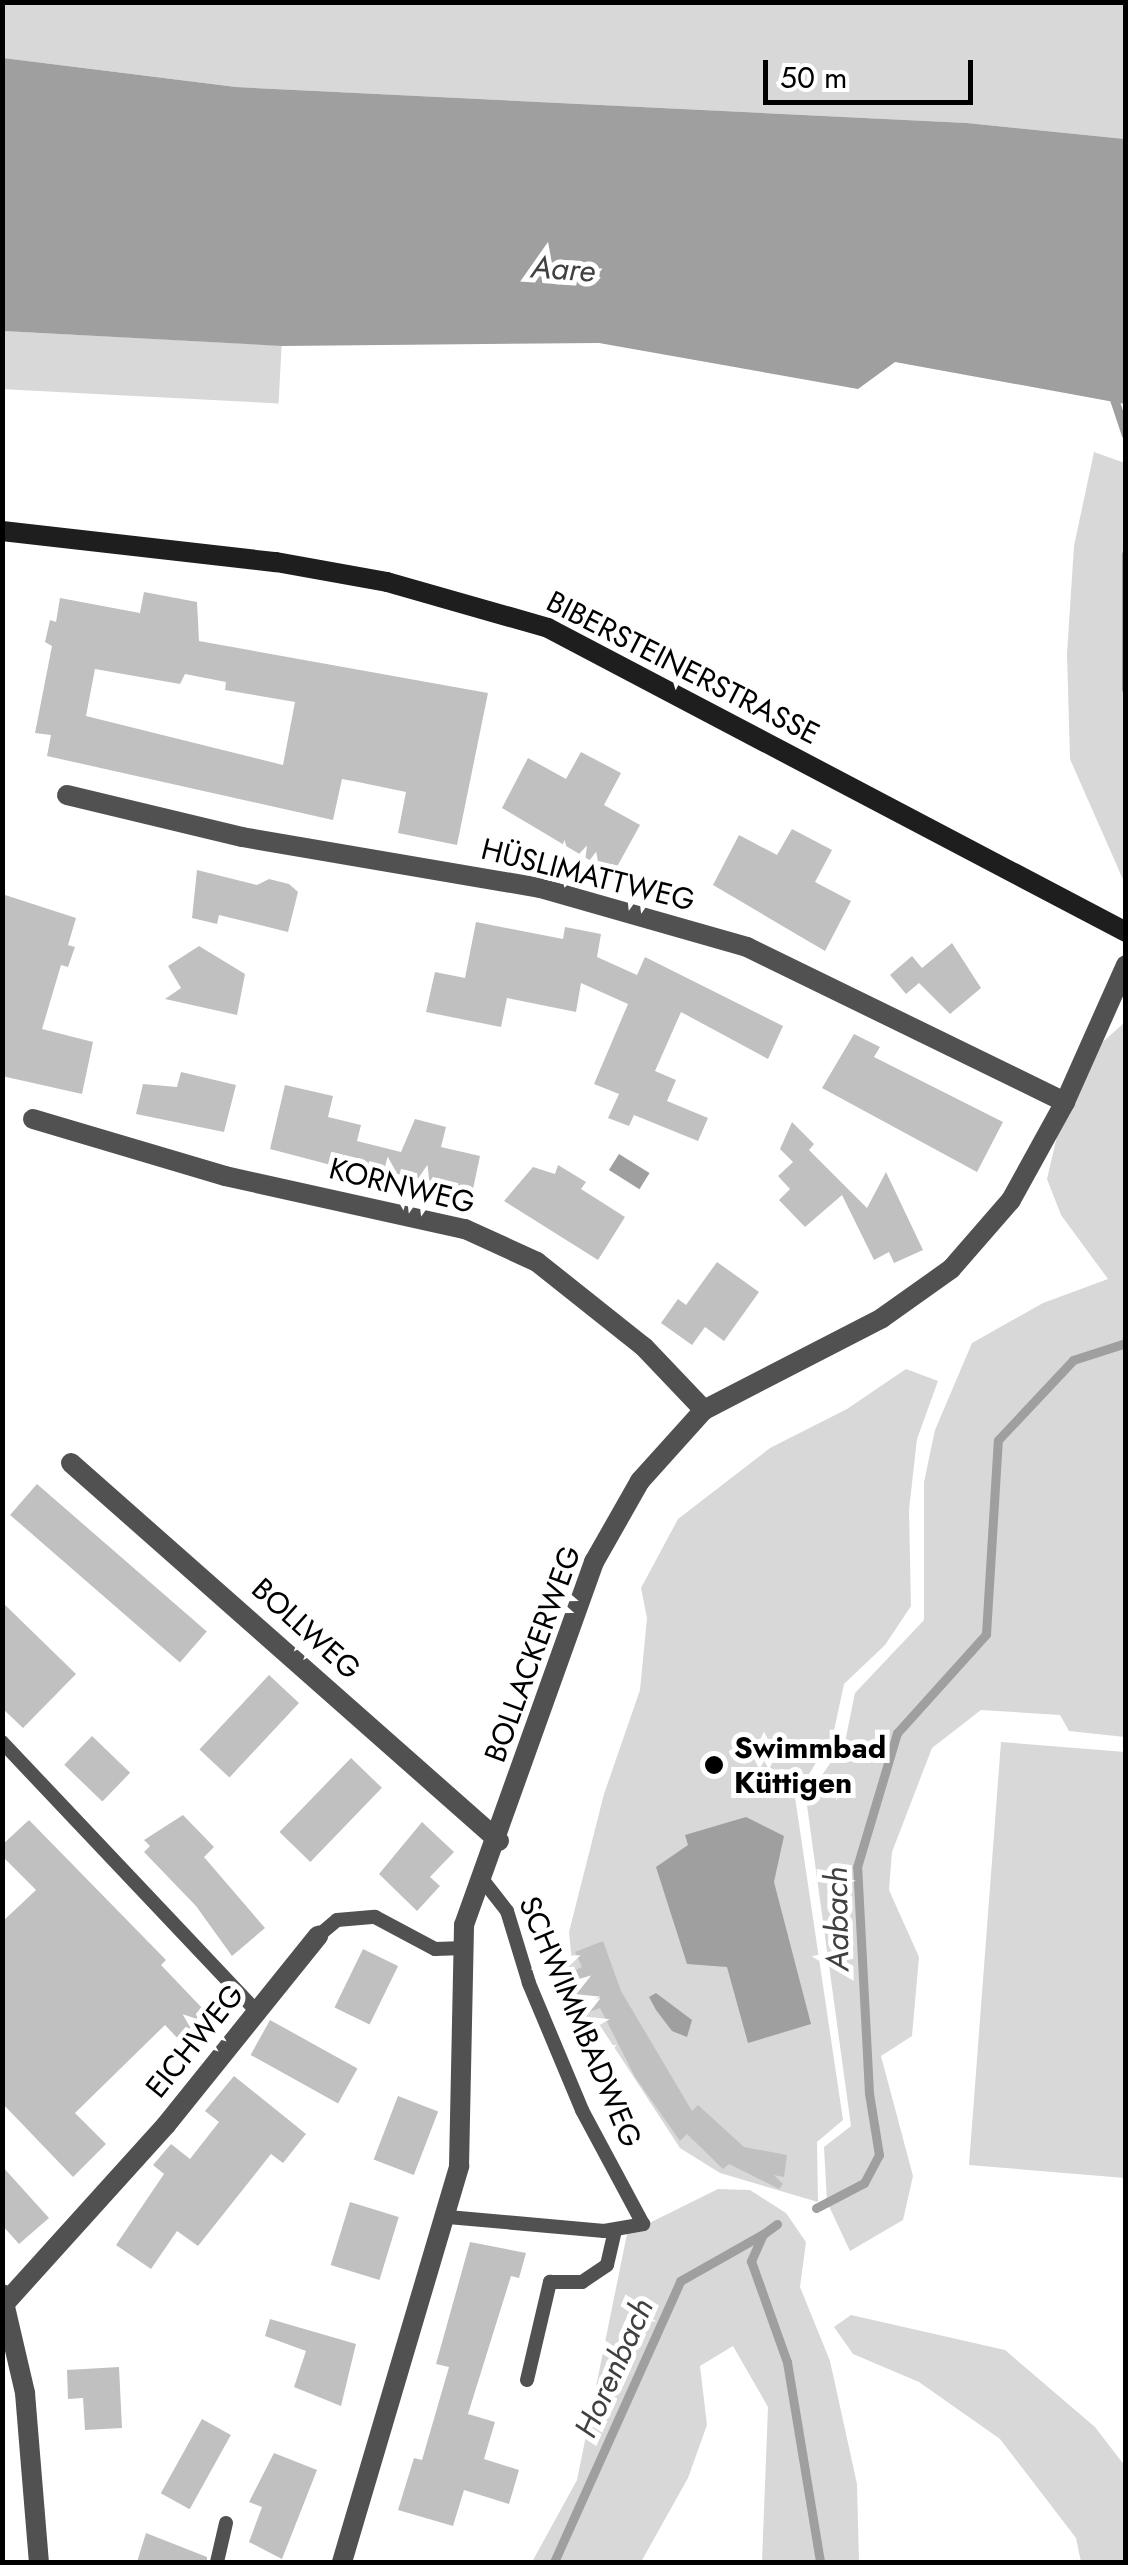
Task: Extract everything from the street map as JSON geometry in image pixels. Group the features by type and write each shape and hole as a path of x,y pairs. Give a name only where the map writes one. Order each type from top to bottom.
{"main road":[{"name":"BIBERSTEINERSTRASSE","path":"2,531 276,562 387,582 548,628 1126,932"}],"street":[{"name":"HÜSLIMATTWEG","path":"67,795 242,838 540,888 747,947 1066,1102"},
{"name":"BOLLACKERWEG","path":"342,2562 448,2217 459,2166 466,2064 464,1925 499,1842 594,1562 640,1481 704,1410 882,1318 951,1269 1012,1200 1066,1102 1126,965"},
{"name":"KORNWEG","path":"33,1119 226,1176 465,1229 537,1262 644,1347 704,1410"},
{"name":"BOLLWEG","path":"71,1464 499,1842"},
{"name":"EICHWEG","path":"5,2297 166,2125 318,1936"},
{"path":"5,2297 25,2393 39,2562"}],"lane":[{"path":"2,1742 257,2012"},
{"name":"SCHWIMMBADWEG","path":"448,2217 616,2232 642,2224 582,2110 528,1983 507,1911 484,1882"},
{"name":"EICHWEG","path":"318,1936 336,1920 375,1917 435,1949 465,1948"},
{"path":"527,2380 550,2282 582,2282 607,2265 616,2232"},
{"path":"217,2562 226,2523"}],"shaded area":[{"path":"3,3 1125,3 1125,139 967,123 236,87 3,58"},
{"path":"3,331 282,346 279,404 2,389"},
{"path":"1094,452 1125,463 1125,884 1070,759 1067,654 1074,546"},
{"path":"1125,1022 1125,1737 1069,1731 1060,1715 981,1710 932,1748 892,1852 889,1890 919,1957 912,2036 881,2056 913,2176 903,2220 850,2251 827,2202 824,2147 851,2126 806,1798 845,1742 855,1693 924,1620 924,1482 935,1430 972,1343 1043,1303 1108,1279 1061,1215 1047,1179 1065,1102 1087,1056"},
{"name":"Swimmbad Küttigen","path":"906,1369 938,1381 917,1439 909,1510 911,1606 885,1645 844,1684 833,1735 795,1797 843,2120 817,2142 818,2202 720,2173 680,2148 599,2024 586,2030 560,1971 572,1963 569,1932 604,1794 640,1690 647,1618 641,1588 678,1519 770,1448 847,1409"},
{"path":"1001,1742 1125,1752 1125,2178 969,2165"},
{"path":"718,2189 750,2190 786,2213 806,2242 800,2287 830,2361 857,2484 859,2562 762,2562 768,2407 733,2346 700,2366 707,2425 688,2478 641,2562 532,2562 577,2480 627,2234"},
{"path":"851,2315 1005,2350 1095,2427 1125,2466 1125,2562 1081,2562 1076,2538 1000,2439 919,2382 853,2354 834,2327"}],"water":[{"name":"Aare","path":"3,58 236,87 967,123 1125,139 1125,404 895,362 858,389 599,343 282,346 3,331"},
{"path":"619,1154 650,1173 639,1189 609,1170"},
{"path":"746,1817 784,1836 774,1882 811,2024 748,2043 727,1967 687,1964 656,1867 688,1845 685,1835"},
{"path":"656,1993 692,2020 687,2037 672,2031 656,2010 649,1997"}],"building":[{"path":"144,592 197,602 199,641 488,693 457,845 398,833 406,792 342,779 333,820 47,756 51,735 35,733 52,646 45,642 50,620 56,622 60,598 140,613","holes":["95,669 180,684 185,674 226,682 225,690 295,702 283,765 86,716"]},
{"path":"581,752 621,773 604,805 640,825 613,874 502,808 528,758 566,779"},
{"path":"792,829 832,850 815,882 851,901 825,951 713,885 739,835 777,855"},
{"path":"197,870 257,885 269,879 289,884 298,892 288,932 219,915 217,924 192,918"},
{"path":"2,894 76,918 68,945 75,947 68,967 61,965 42,1029 93,1042 82,1094 2,1076"},
{"path":"476,922 563,939 565,927 601,934 597,957 637,975 645,957 783,1026 768,1059 681,1012 655,1071 676,1080 667,1101 708,1118 698,1141 634,1115 629,1126 608,1118 619,1094 594,1084 628,1004 581,983 576,1012 507,998 501,1027 426,1012 435,972 465,978"},
{"path":"952,943 981,988 950,1014 919,983 906,994 890,975 912,956 922,968"},
{"path":"199,946 245,974 237,1015 165,999 181,988 168,966"},
{"path":"854,1034 880,1047 874,1057 1003,1122 977,1172 822,1088"},
{"path":"181,1072 236,1085 224,1132 136,1114 143,1084 177,1087"},
{"path":"285,1085 333,1096 328,1117 361,1125 357,1141 401,1152 415,1119 446,1127 441,1147 480,1156 473,1189 351,1165 350,1170 270,1149"},
{"path":"792,1122 814,1144 809,1150 867,1208 886,1172 923,1250 894,1263 889,1252 874,1260 842,1195 805,1227 779,1200 790,1189 778,1176 793,1162 780,1149"},
{"path":"558,1165 586,1182 581,1189 625,1217 598,1260 504,1201 533,1167 555,1174"},
{"path":"717,1262 759,1292 724,1341 705,1327 692,1345 661,1323 678,1299 686,1305"},
{"path":"37,1484 207,1632 180,1663 10,1515"},
{"path":"2,1602 76,1674 23,1728 2,1708"},
{"path":"269,1675 299,1703 229,1778 199,1750"},
{"path":"92,1736 130,1773 102,1802 64,1765"},
{"path":"351,1758 382,1788 310,1862 279,1832"},
{"path":"183,1815 214,1847 204,1857 265,1928 232,1956 196,1906 144,1852 150,1846 144,1840"},
{"path":"29,1820 166,1960 161,1965 203,2009 181,2042 165,2025 75,2113 106,2144 73,2177 2,2103 2,1922 36,1890 2,1856 2,1845"},
{"path":"422,1822 454,1852 430,1877 440,1886 417,1911 379,1874"},
{"path":"603,1941 621,1991 692,2111 698,2105 744,2147 787,2155 784,2177 774,2175 783,2184 779,2189 729,2164 723,2169 687,2134 680,2141 635,2077 600,2008 583,2014 567,1974 582,1967 575,1952"},
{"path":"363,1949 398,1966 370,2025 335,2007"},
{"path":"270,2020 357,2068 338,2103 251,2055"},
{"path":"234,2076 306,2134 283,2163 271,2154 198,2246 177,2231 151,2269 116,2245 164,2174 153,2165 171,2144 190,2159 219,2122 205,2111"},
{"path":"398,2096 438,2111 414,2175 374,2159"},
{"path":"2,2166 49,2218 19,2244 2,2225"},
{"path":"350,2202 399,2217 379,2280 331,2265"},
{"path":"470,2242 526,2253 519,2278 511,2276 468,2414 495,2422 484,2459 519,2470 509,2504 464,2490 453,2526 398,2510 414,2458 422,2460 449,2367 436,2364"},
{"path":"270,2319 356,2344 341,2406 294,2387 306,2351 265,2336"},
{"path":"119,2367 122,2428 85,2430 83,2398 68,2399 67,2370"},
{"path":"202,2419 231,2435 190,2509 161,2493"},
{"path":"274,2453 317,2470 282,2559 249,2542 262,2507 249,2502"},
{"path":"146,2533 207,2557 207,2562 137,2562"}],"waterway":[{"name":"Aabach","path":"1111,390 1126,435"},
{"name":"Aabach","path":"1126,554 1126,689"},
{"name":"Aabach","path":"816,2208 864,2183 879,2155 869,2093 857,1867 897,1733 986,1634 998,1440 1073,1360 1126,1343"},
{"name":"Aabach","path":"777,2224 763,2234 751,2261 787,2362 820,2562"},
{"name":"Horenbach","path":"554,2562 680,2281 763,2234"}],"place":[{"name":"Swimmbad Küttigen","path":"714,1765"}]}
